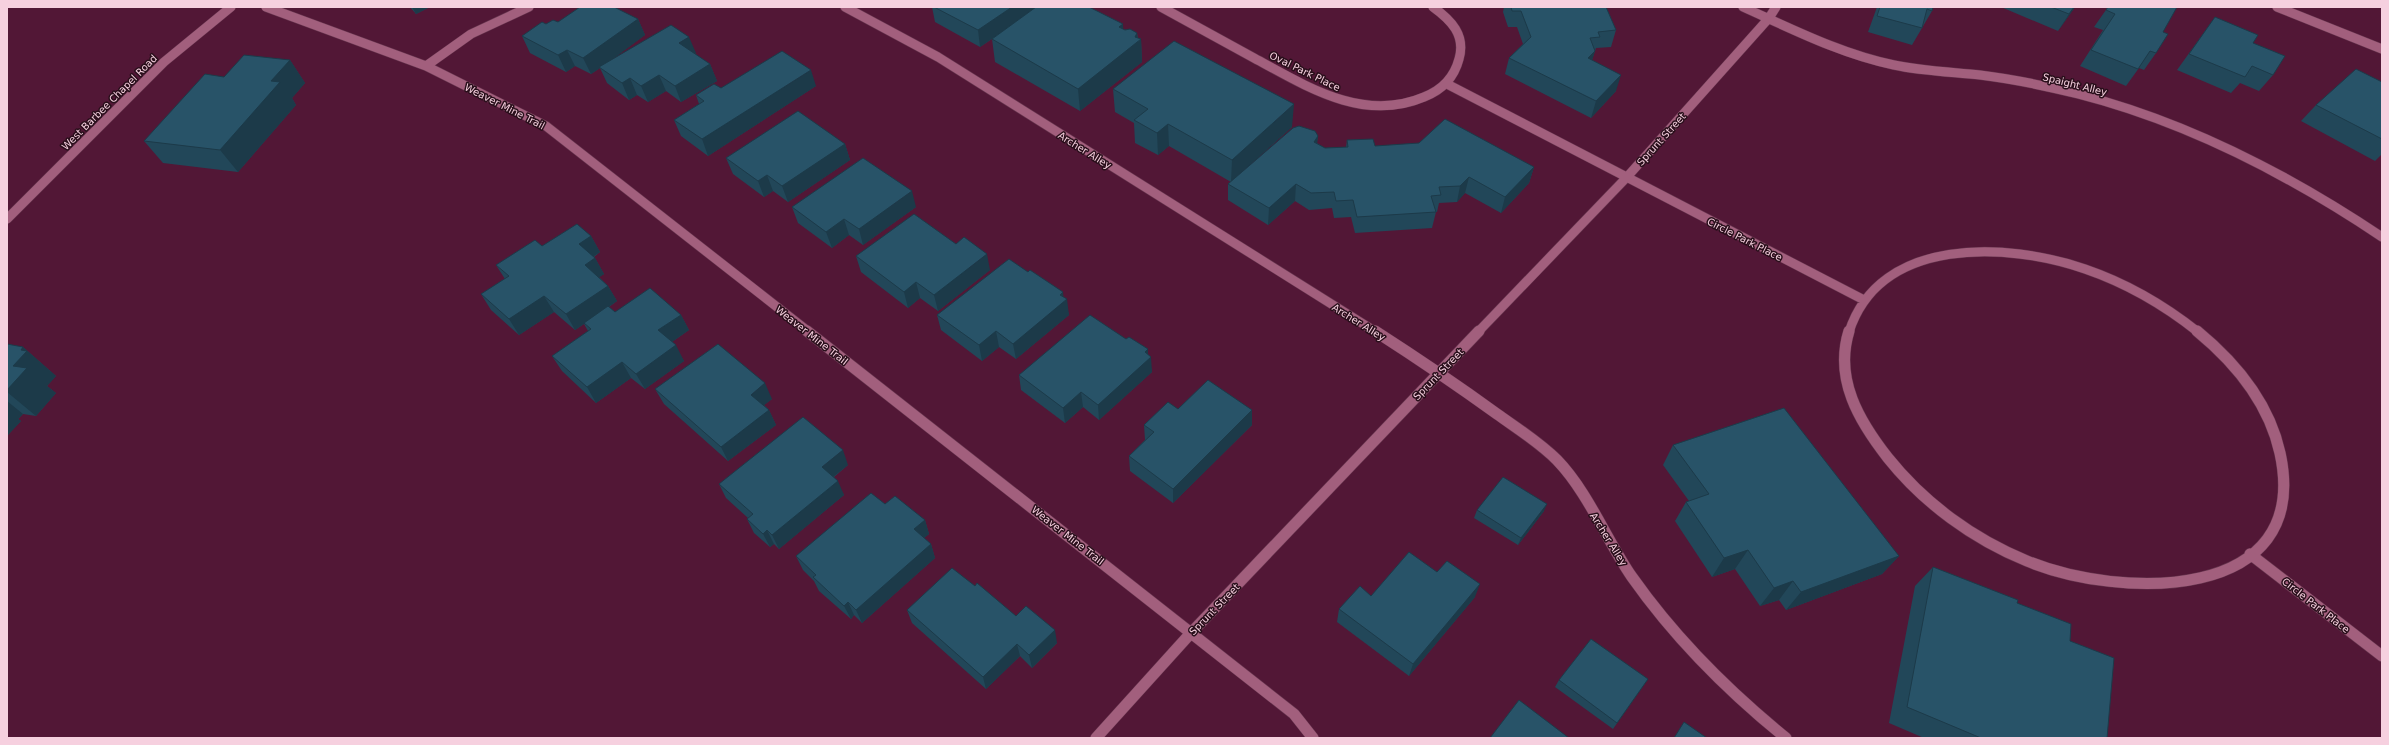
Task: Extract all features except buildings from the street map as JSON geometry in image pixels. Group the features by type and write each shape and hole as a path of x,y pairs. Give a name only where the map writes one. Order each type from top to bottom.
{"street":[{"name":"West Barbee Chapel Road","path":"7,219 164,62 231,7"},
{"name":"Weaver Mine Trail","path":"266,7 426,66 546,126 1095,556 1190,634 1294,714 1312,738"},
{"path":"426,66 471,34 530,7"},
{"name":"Archer Alley","path":"845,7 901,39 938,57 1439,372 1538,443 1558,462 1575,483 1632,577 1690,650 1744,704 1786,738"},
{"name":"Oval Park Place","path":"1161,7 1335,99 1356,104 1381,106 1403,104 1427,97 1447,84 1459,67 1462,48 1457,30 1433,7"},
{"name":"Spaight Alley","path":"1743,7 1811,39 1881,62 1917,70 1979,75 2025,82 2078,94 2136,112 2194,134 2245,156 2297,183 2382,237"},
{"name":"Sprunt Street","path":"1096,738 1190,634 1627,177 1769,18 1776,7"},
{"path":"2277,7 2382,48"},
{"path":"1447,84 1627,177"},
{"name":"Circle Park Place","path":"1627,177 1864,300"},
{"path":"1960,252 2005,252 2032,255 2087,270 2114,280 2167,309 2196,330 2226,358 2244,378 2261,403 2275,430 2283,457 2285,483 2281,509 2271,534 2250,554 2229,570 2198,580 2166,585 2117,583 2059,572 2022,558 1988,542 1955,521 1925,499 1901,474 1859,418 1849,396 1844,361 1846,343 1855,313 1864,300 1876,286 1892,274 1931,257 1960,252"},
{"name":"Circle Park Place","path":"2250,554 2382,656"}]}
